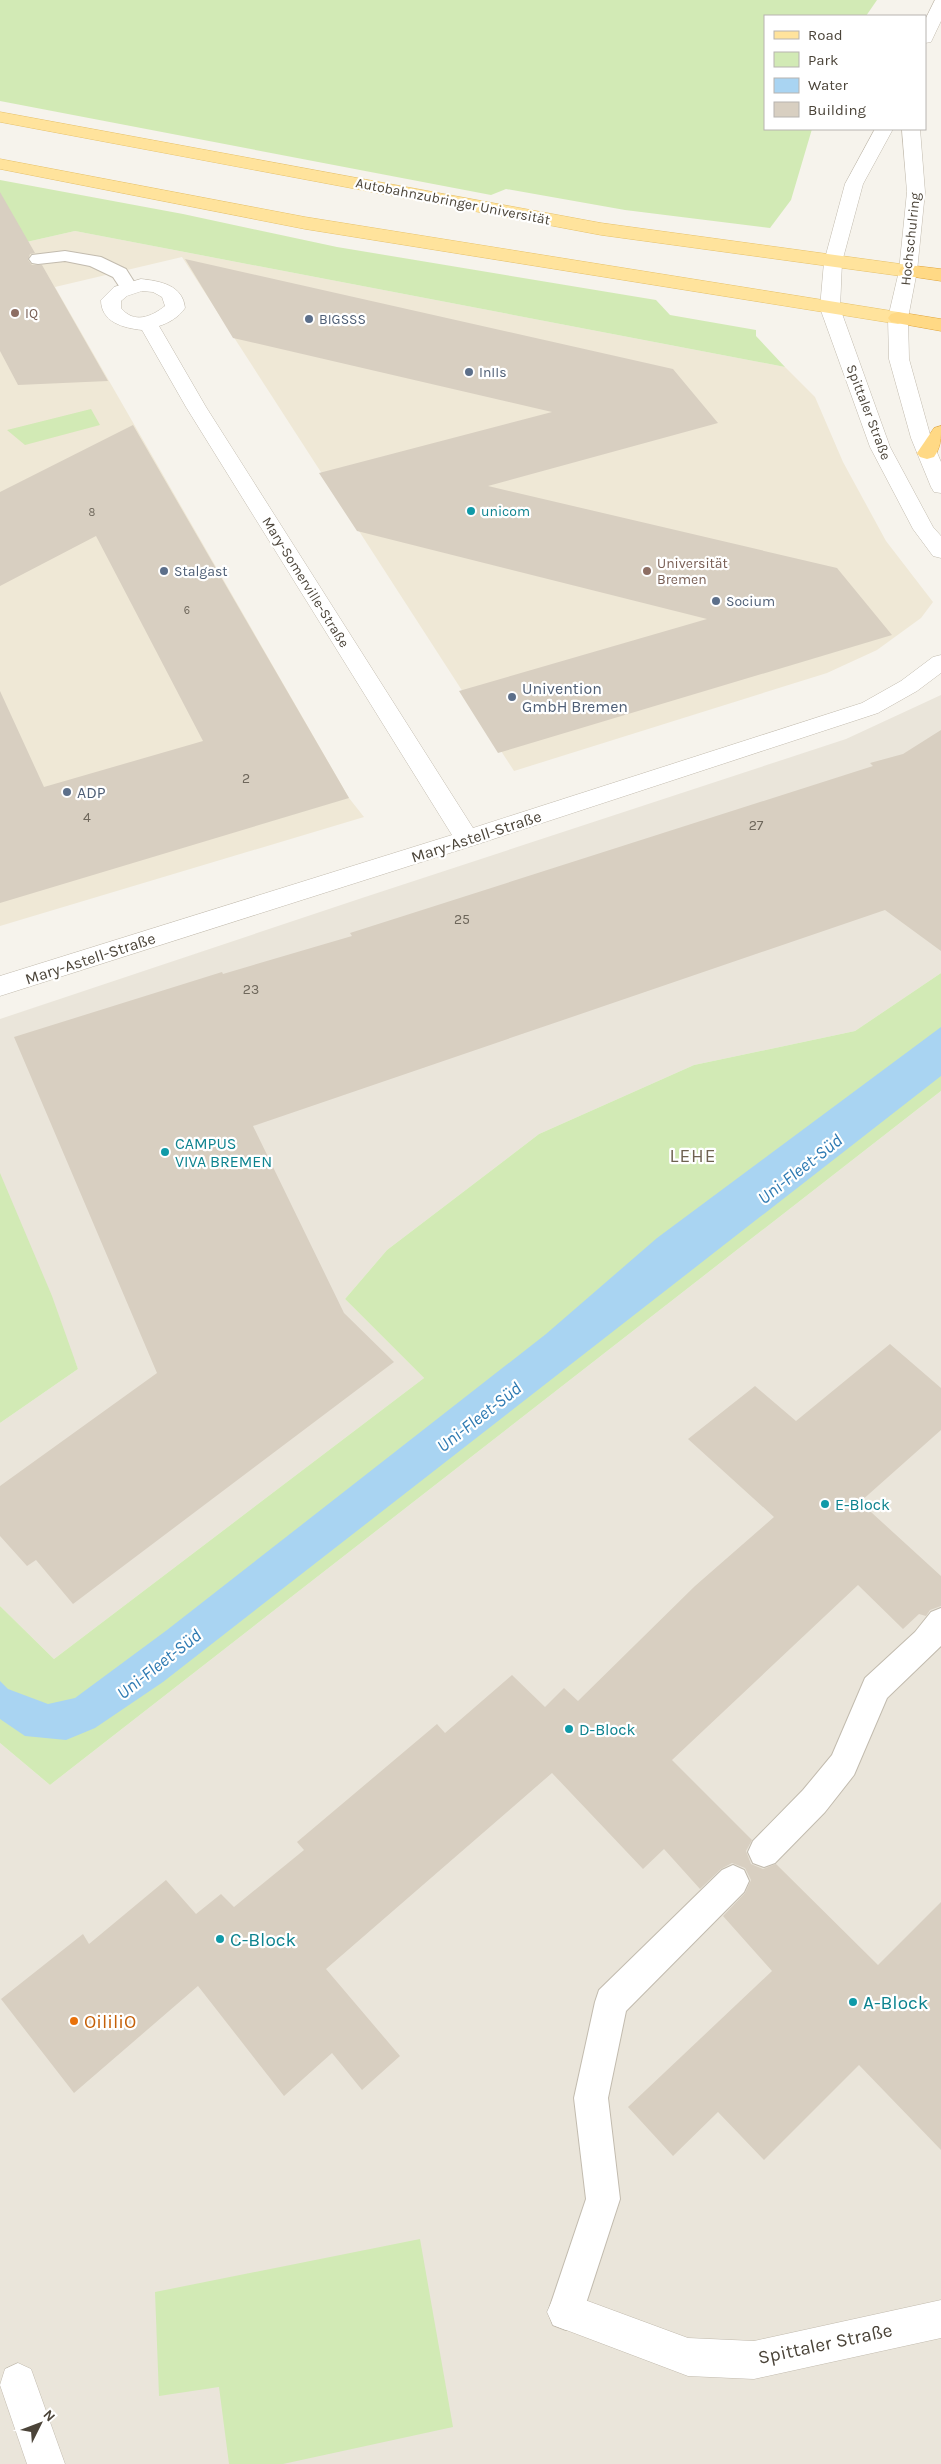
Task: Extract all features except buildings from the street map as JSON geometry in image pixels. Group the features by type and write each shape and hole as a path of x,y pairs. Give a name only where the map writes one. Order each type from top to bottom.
{"highway":[{"path":"908,271 941,275"},
{"path":"898,318 941,325"},
{"path":"927,453 941,432"}],"main road":[{"name":"Autobahnzubringer Universität","path":"0,117 601,229 908,271"},
{"path":"0,164 305,223 898,318"}],"street":[{"path":"926,36 941,3"},
{"path":"833,262 854,184 883,130"},
{"name":"Hochschulring","path":"898,318 908,271 916,192 911,130"},
{"name":"Spittaler Straße","path":"833,262 830,308 880,447 924,529 941,550"},
{"path":"141,286 164,289 171,294 175,301 175,308 169,314 148,323 128,322 113,315 109,308 110,300 117,293 129,288 141,286"},
{"path":"898,318 899,359 927,453 941,487"},
{"name":"Mary-Somerville-Straße","path":"148,323 196,407 467,839"},
{"name":"Mary-Astell-Straße","path":"0,986 467,839 870,708 909,686 941,662"},
{"name":"Spittaler Straße","path":"566,2312 688,2357 754,2360 941,2319"},
{"path":"18,2382 46,2464"}],"lane":[{"path":"38,259 65,256 95,261 120,273 129,288"},
{"path":"764,1852 814,1801 843,1765 876,1688 926,1642 941,1622"},
{"path":"566,2312 603,2199 591,2098 610,2002 734,1881"}],"shaded area":[{"name":"Universität Bremen","path":"75,231 785,367 815,397 843,462 886,541 933,602 921,618 877,650 827,673 514,771 182,257 55,287 349,798 364,817 0,926 0,248"},
{"path":"941,695 941,973 855,1031 694,1065 539,1134 387,1250 345,1299 424,1378 54,1659 0,1606 0,1423 78,1369 0,1177 0,1019 846,739"},
{"path":"941,1091 941,2464 0,2464 0,1743 50,1785"}],"green space":[{"path":"0,0 877,0 867,15 764,15 764,130 812,130 791,200 770,228 625,210 506,189 491,195 0,101"},
{"path":"0,180 183,214 337,247 656,300 670,315 756,330 756,336 785,367 75,231 0,248"},
{"path":"91,409 100,425 25,445 7,430"},
{"path":"941,973 941,1091 50,1785 0,1743 0,1606 54,1659 424,1378 345,1299 387,1250 539,1134 694,1065 855,1031"},
{"path":"0,1173 52,1296 78,1369 0,1423"},
{"path":"420,2239 453,2427 283,2464 229,2464 219,2387 159,2396 155,2292"}],"water":[{"name":"Uni-Fleet-Süd","path":"941,1027 941,1076 163,1682 95,1728 66,1740 25,1736 0,1719 0,1681 8,1689 48,1704 75,1698 167,1630 546,1334 657,1238"}],"place":[{"name":"IQ","path":"15,313"},
{"name":"BIGSSS","path":"309,319"},
{"name":"InIIs","path":"469,372"},
{"name":"unicom","path":"471,511"},
{"name":"Stalgast","path":"164,571"},
{"name":"Universität Bremen","path":"647,571"},
{"name":"Socium","path":"716,601"},
{"name":"Univention GmbH Bremen","path":"512,697"},
{"name":"ADP","path":"67,792"},
{"name":"CAMPUS VIVA BREMEN","path":"165,1152"},
{"name":"E-Block","path":"825,1504"},
{"name":"D-Block","path":"569,1729"},
{"name":"C-Block","path":"220,1939"},
{"name":"A-Block","path":"853,2002"},
{"name":"OililiO","path":"74,2021"}],"district":[{"name":"LEHE","path":"693,1155"}]}
